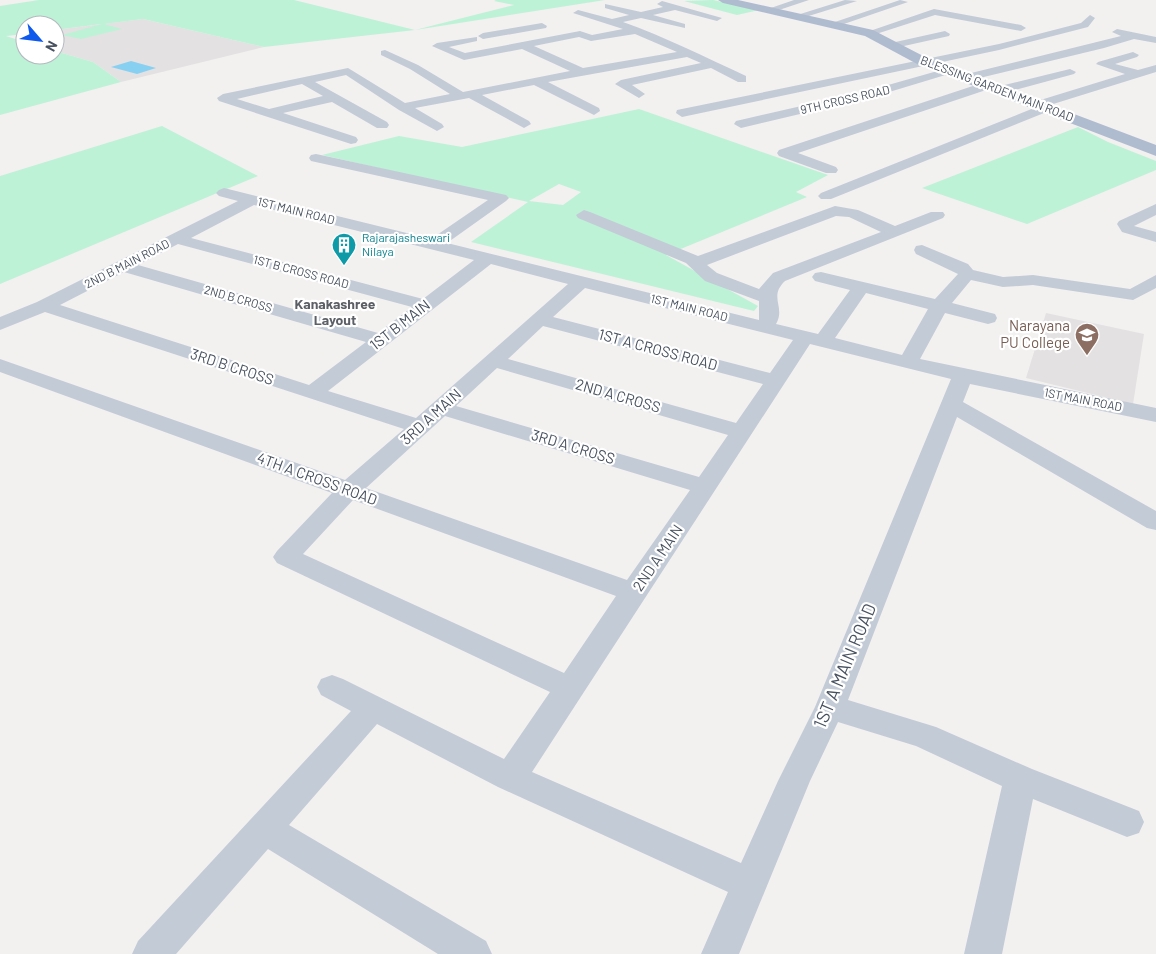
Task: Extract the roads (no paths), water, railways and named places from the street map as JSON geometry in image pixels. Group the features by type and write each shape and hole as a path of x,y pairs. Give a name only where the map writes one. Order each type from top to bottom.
{"main road":[{"name":"BLESSING GARDEN MAIN ROAD","path":"723,0 869,33 895,45 924,62 994,87 1156,151"}],"street":[{"path":"648,0 717,18"},
{"path":"770,10 804,0"},
{"path":"799,16 852,1"},
{"path":"834,24 903,2"},
{"path":"608,6 681,26"},
{"path":"612,22 676,7"},
{"path":"869,33 934,12 1022,28"},
{"path":"578,13 638,30 742,79"},
{"path":"1125,19 1130,35"},
{"path":"682,113 777,91 1000,47 1087,22 1104,29 1130,35 1151,36"},
{"path":"464,57 433,44 542,26"},
{"path":"440,61 580,34 591,38 638,30"},
{"path":"506,32 582,72"},
{"path":"895,45 945,34"},
{"path":"967,77 1100,46 1130,35"},
{"path":"644,43 662,40"},
{"path":"385,53 524,124"},
{"path":"403,107 689,53"},
{"path":"1134,55 1102,64 1139,74"},
{"path":"639,94 622,84 714,65"},
{"path":"826,196 1042,106 1156,68"},
{"name":"9TH CROSS ROAD","path":"741,124 896,88 948,70"},
{"path":"351,140 223,98 348,72 437,127"},
{"path":"831,170 784,153 994,87 1070,72"},
{"path":"303,80 382,125"},
{"path":"536,81 594,111"},
{"path":"268,113 332,98"},
{"path":"311,128 364,115"},
{"path":"316,158 500,198 434,245"},
{"name":"1ST MAIN ROAD","path":"224,193 963,376 1156,415"},
{"name":"2ND B MAIN ROAD","path":"0,324 44,306 252,200"},
{"path":"1156,209 1125,224 1128,229 1156,237"},
{"path":"584,214 697,262 835,211 852,213 895,232"},
{"path":"765,327 770,318 766,298 767,290 778,277 937,215"},
{"name":"1ST B CROSS ROAD","path":"177,239 426,305"},
{"path":"922,250 962,268 967,274 1003,282 1033,280 1133,295 1156,280"},
{"name":"1ST B MAIN","path":"313,392 488,258"},
{"path":"697,262 694,264 711,277 766,298"},
{"name":"2ND B CROSS","path":"123,266 381,340"},
{"path":"908,362 938,308 967,274"},
{"path":"821,277 938,308 988,318"},
{"name":"3RD A MAIN","path":"571,689 286,557 349,490 582,281"},
{"name":"2ND A MAIN","path":"510,778 776,381 861,287"},
{"name":"3RD B CROSS","path":"44,306 420,427"},
{"name":"1ST A CROSS ROAD","path":"540,319 776,381"},
{"name":"2ND A CROSS","path":"494,361 742,432"},
{"name":"4TH A CROSS ROAD","path":"0,365 635,593"},
{"name":"1ST A MAIN ROAD","path":"720,954 794,781 830,707 963,376"},
{"path":"952,405 1156,522"},
{"name":"3RD A CROSS","path":"441,408 706,487"},
{"path":"332,687 510,778 749,884"},
{"path":"830,707 924,736 1020,779 1127,822"},
{"path":"150,954 372,708"},
{"path":"983,954 1020,779"},
{"path":"264,828 473,954"}],"water":[{"path":"131,61 156,68 137,74 111,67"}],"place":[{"name":"Rajarajasheswari Nilaya","path":"344,266"},
{"name":"Narayana PU College","path":"1087,356"}],"district":[{"name":"Kanakashree Layout","path":"335,312"}]}
